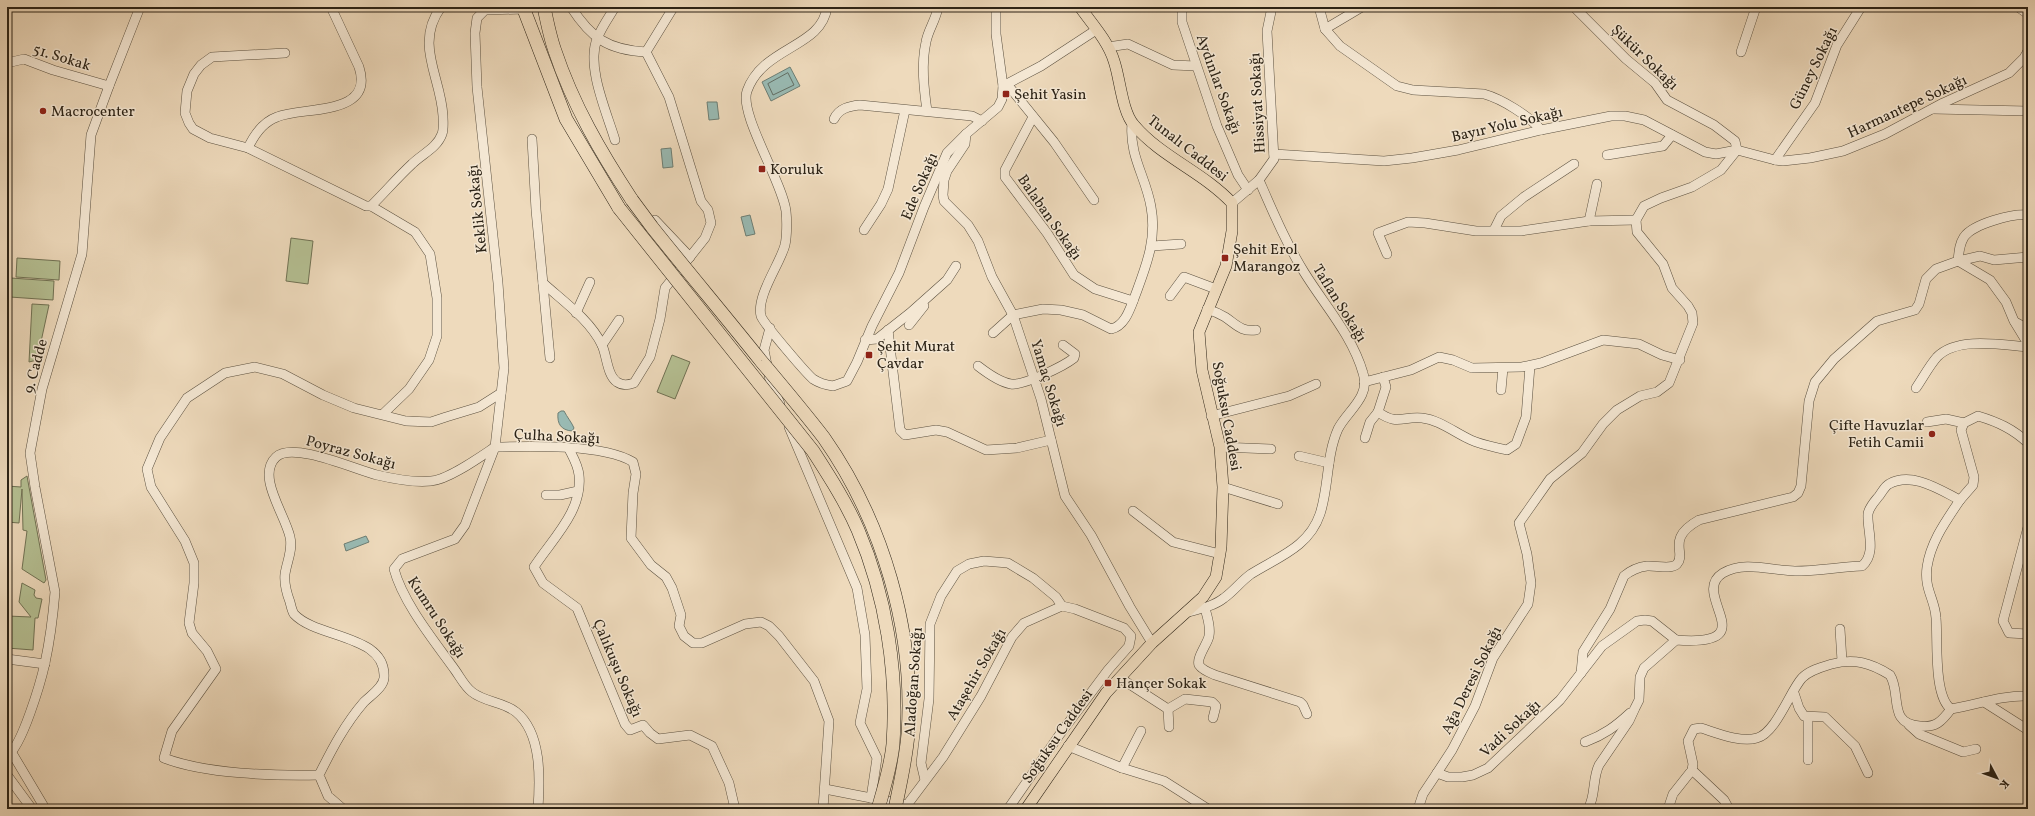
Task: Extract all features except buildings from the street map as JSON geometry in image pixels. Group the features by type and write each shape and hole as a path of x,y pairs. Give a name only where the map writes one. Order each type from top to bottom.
{"highway":[{"path":"544,7 555,51 577,106 605,159 652,227 824,439 853,488 874,532 884,558 898,611 907,667 908,734 903,772 895,809"},
{"path":"524,8 566,119 620,208 813,451 838,489 858,529 872,565 886,621 893,694 892,744 878,809"}],"main road":[{"name":"Tunalı Caddesi","path":"1080,7 1108,46 1114,61 1123,98 1132,124 1171,158 1190,168 1232,203"},
{"name":"Soğuksu Caddesi","path":"1026,809 1106,693 1152,643 1203,597 1216,577 1220,554 1223,487 1220,447 1211,416 1202,370 1199,332 1226,266 1232,231 1232,203"}],"street":[{"name":"9. Cadde","path":"10,754 20,739 45,664 55,592 30,453 42,389 82,254 91,134 140,7"},
{"path":"248,148 262,127 277,117 336,107 346,103 361,86 361,74 359,67 331,7"},
{"path":"372,206 413,163 430,150 442,134 443,106 428,50 428,36 432,23 441,7"},
{"path":"571,7 583,26 597,38 632,52 646,52"},
{"path":"615,7 597,38 594,50 595,69 615,140"},
{"path":"646,52 673,8 676,7"},
{"name":"Ede Sokağı","path":"827,7 821,27 808,38 764,64 753,76 746,93 746,108 777,184 786,211 785,244 767,286 761,305 761,316 801,367 814,379 833,386 847,381 857,362 865,340 899,273 924,206 947,153 966,134 998,107 1002,98 1005,85 996,34 996,7"},
{"path":"927,111 924,90 924,48 936,18 938,7"},
{"name":"Aydınlar Sokağı","path":"1182,7 1182,22 1196,66 1238,174 1248,190"},
{"name":"Hissiyat Sokağı","path":"1232,203 1259,180 1271,166 1274,154 1267,31 1272,7"},
{"path":"1319,7 1326,29 1340,46 1397,86 1413,90 1476,93 1492,96 1533,121 1541,130"},
{"path":"1326,29 1362,7"},
{"name":"Şükür Sokağı","path":"1574,7 1626,59 1655,83 1667,100 1714,125 1735,141 1737,150"},
{"path":"1741,52 1756,7"},
{"name":"Güney Sokağı","path":"1775,160 1815,103 1837,46 1861,7"},
{"path":"2018,7 2028,14"},
{"name":"Keklik Sokağı","path":"495,447 504,368 498,283 477,87 475,33 477,18 485,10 524,8"},
{"path":"1094,200 1054,142 1005,85 1041,66 1096,30"},
{"path":"1108,46 1128,44 1173,64 1196,66"},
{"name":"Harmantepe Sokağı","path":"1737,150 1775,160 1810,158 1843,151 1885,134 2009,73 2024,58 2028,51"},
{"path":"543,283 576,313 595,333 602,345 612,376 617,382 626,386 634,383 650,357 660,319 665,288 705,238 711,223 710,216 701,201 669,97 646,52"},
{"path":"285,54 212,57 201,65 194,74 187,91 185,113 193,128 210,138 248,148 366,206 372,206 415,232 430,254 436,298 438,336 429,360 409,389 383,414"},
{"name":"51. Sokak","path":"7,63 24,59 53,70 109,86"},
{"path":"834,119 840,111 855,106 972,116 982,121"},
{"path":"864,230 881,204 888,189 905,110"},
{"path":"1932,110 2028,111"},
{"name":"Bayır Yolu Sokağı","path":"1274,154 1384,161 1412,158 1458,150 1541,130 1611,116 1625,116 1644,120 1705,152 1716,154 1737,150"},
{"name":"Balaban Sokağı","path":"1033,117 1005,170 1005,177 1047,233 1074,275 1095,289 1133,301"},
{"path":"993,333 1013,314 1043,309 1060,310 1083,315 1110,329 1122,323 1133,301 1152,246 1151,208 1132,149 1132,124"},
{"name":"Yamaç Sokağı","path":"966,134 965,144 947,171 944,180 943,195 948,205 968,225 978,241 992,277 1013,314 1041,399 1065,496 1091,535 1130,607 1152,643"},
{"path":"1607,155 1663,146 1672,135"},
{"path":"532,139 550,358"},
{"path":"1387,254 1378,233 1408,222 1425,222 1476,231 1521,231 1589,221 1636,220 1644,206 1692,187 1720,170 1737,150"},
{"path":"1494,230 1501,216 1524,197 1574,164"},
{"name":"Taflan Sokağı","path":"1259,180 1280,229 1305,273 1348,337 1364,375 1364,382"},
{"path":"1589,221 1597,184"},
{"path":"1958,261 1959,246 1971,230 2000,219 2019,215 2028,215"},
{"path":"655,220 690,257"},
{"name":"Ağa Deresi Sokağı","path":"1437,773 1452,750 1475,706 1493,658 1528,604 1531,583 1528,554 1519,523 1550,479 1582,453 1603,424 1617,410 1640,396 1657,392 1669,383 1680,360 1693,323 1692,313 1688,306 1672,288 1663,264 1637,232 1636,220"},
{"path":"1152,246 1181,244"},
{"path":"1581,673 1583,652 1610,609 1624,576 1646,566 1674,566 1677,564 1679,561 1678,545 1681,533 1699,520 1793,497 1798,493 1801,486 1808,400 1816,382 1834,359 1877,321 1914,310 1919,304 1926,279 1936,269 1958,261 1980,256 1994,260 2028,257"},
{"path":"1958,261 1990,280 2006,302 2014,321 2028,344"},
{"path":"865,340 877,339 947,280 956,266"},
{"path":"1170,296 1184,277 1216,289"},
{"path":"576,313 590,282"},
{"path":"909,324 934,292"},
{"path":"1208,308 1225,317 1240,329 1248,331 1256,330"},
{"path":"602,345 619,320"},
{"path":"2014,321 2028,329"},
{"path":"770,328 764,350 770,380 857,588 864,635 867,689 860,723 877,758 870,798"},
{"path":"888,330 900,430 905,435 936,430 947,432 986,450 1017,448 1051,440"},
{"path":"1188,612 1205,608 1224,599 1250,575 1293,550 1310,534 1320,515 1332,448 1339,428 1362,396 1364,382 1411,370 1439,357 1453,360 1472,368 1530,366 1576,351 1603,340 1639,344 1662,355 1680,360"},
{"path":"1916,388 1939,356 1960,346 1979,344 2028,347"},
{"path":"978,366 995,378 1011,384 1058,368 1074,358 1075,354 1063,345"},
{"path":"1378,412 1391,420 1423,418 1472,441 1507,450 1516,444 1526,417 1530,366"},
{"path":"343,809 328,796 319,775 291,776 215,770 178,763 164,758 172,731 216,669 207,651 192,633 189,624 194,583 194,563 184,541 151,487 147,469 160,438 187,398 225,373 255,367 276,372 354,408 383,414 406,421 431,422 479,407 501,393"},
{"path":"1501,390 1503,368"},
{"path":"1365,438 1370,422 1378,412 1386,387 1383,377"},
{"path":"1211,416 1289,396 1316,384"},
{"path":"1927,422 1946,419 1964,423 1978,416 2001,424 2019,435 2028,443"},
{"path":"1951,709 1943,698 1937,668 1936,616 1926,587 1927,568 1937,536 1960,500 1973,485 1974,477 1961,430 1964,423"},
{"name":"Çulha Sokağı","path":"495,447 590,449 625,457 633,462 636,474 633,493 631,538 651,565 666,577 672,588 681,615 679,626 684,636 693,643 702,643 745,624 760,622 769,626 779,636 814,681 829,721 823,809"},
{"name":"Poyraz Sokağı","path":"319,775 333,745 349,721 378,690 384,679 382,666 376,652 362,644 307,624 293,613 287,596 285,575 291,552 290,537 268,478 270,465 277,456 293,452 306,453 376,475 408,481 432,481 466,467 495,447"},
{"name":"Kumru Sokağı","path":"495,447 465,525 455,538 402,559 394,570 397,582 427,631 472,692 516,711 531,732 538,765 540,785 538,809"},
{"path":"1220,447 1271,448"},
{"name":"Çalıkuşu Sokağı","path":"569,449 579,475 578,491 572,513 534,566 543,583 577,608 625,724 630,730 643,725 658,739 690,735 712,746 729,783 736,809"},
{"path":"1299,456 1329,463"},
{"path":"1588,809 1593,796 1595,772 1629,721 1639,700 1640,677 1644,668 1676,640 1702,640 1716,636 1722,632 1724,626 1712,588 1715,581 1722,574 1733,569 1755,567 1795,571 1862,566 1868,560 1870,552 1868,512 1888,484 1901,481 1922,481 1960,500"},
{"path":"1223,487 1278,504"},
{"path":"546,494 560,495 578,491"},
{"path":"1133,511 1173,542 1220,554"},
{"path":"2028,527 2002,621 2009,633 2028,634"},
{"name":"Aladoğan Sokağı","path":"925,780 921,763 929,699 930,624 941,596 957,571 969,564 984,561 1008,564 1033,578 1056,598 1062,606"},
{"path":"1008,809 1060,734 1108,670 1129,646 1131,636 1124,628 1075,609 1062,606"},
{"name":"Ataşehir Sokağı","path":"825,788 907,804 943,758 1012,638 1024,623 1062,606"},
{"path":"1205,608 1209,625 1209,635 1199,660 1199,665 1204,670 1215,675 1300,702 1307,714"},
{"name":"Vadi Sokağı","path":"1437,773 1448,777 1462,777 1472,775 1488,768 1560,700 1602,646 1637,621 1652,621 1676,640"},
{"path":"1840,629 1842,661"},
{"path":"7,659 45,664"},
{"path":"1668,809 1674,794 1692,770 1693,764 1688,741 1694,729 1701,728 1742,739 1759,738 1773,723 1794,693 1803,677 1824,666 1842,661 1863,662 1890,675 1898,714 1919,734 1963,752 1976,749"},
{"path":"1120,678 1168,708"},
{"path":"1794,693 1802,714 1808,717 1818,716 1830,720 1855,746 1868,774"},
{"path":"1909,725 1934,726 1941,721 1951,709 1984,702 1991,698 2028,696"},
{"path":"1168,708 1185,698 1212,702 1216,706 1213,718"},
{"path":"1984,702 2028,730"},
{"path":"1168,708 1170,727"},
{"path":"1585,742 1614,729 1635,708"},
{"path":"1808,717 1808,760"},
{"path":"1122,768 1140,731"},
{"path":"1068,746 1122,768 1164,781 1208,809"},
{"path":"10,754 43,805 44,809"},
{"path":"1692,770 1724,800 1728,809"},
{"path":"1418,809 1423,794 1437,773"},
{"path":"7,775 32,809"}],"green space":[{"path":"291,238 313,241 308,284 286,281"},
{"path":"17,258 60,261 59,280 16,277"},
{"path":"11,278 54,281 53,300 10,297"},
{"path":"32,304 49,305 37,360 29,362"},
{"path":"672,355 690,362 675,399 657,392"},
{"path":"27,476 46,580 44,583 22,569 27,531 23,530 22,489 19,523 7,522 7,486 21,487 21,480"},
{"path":"22,583 35,590 34,595 36,598 42,599 38,618 35,618 33,650 7,648 7,616 31,617 19,602"}],"water":[{"path":"790,67 800,86 771,101 762,82"},
{"path":"707,102 717,102 719,119 709,120"},
{"path":"671,148 673,167 663,168 661,149"},
{"path":"750,215 755,234 746,236 741,217"},
{"path":"564,411 573,426 574,428 572,431 560,426 558,413"},
{"path":"366,536 369,542 346,551 344,544"}],"place":[{"name":"Şehit Yasin","path":"1006,94"},
{"name":"Macrocenter","path":"43,111"},
{"name":"Koruluk","path":"762,169"},
{"name":"Şehit Erol Marangoz","path":"1225,258"},
{"name":"Şehit Murat Çavdar","path":"869,355"},
{"name":"Çifte Havuzlar Fetih Camii","path":"1932,434"},
{"name":"Hançer Sokak","path":"1108,683"}]}
